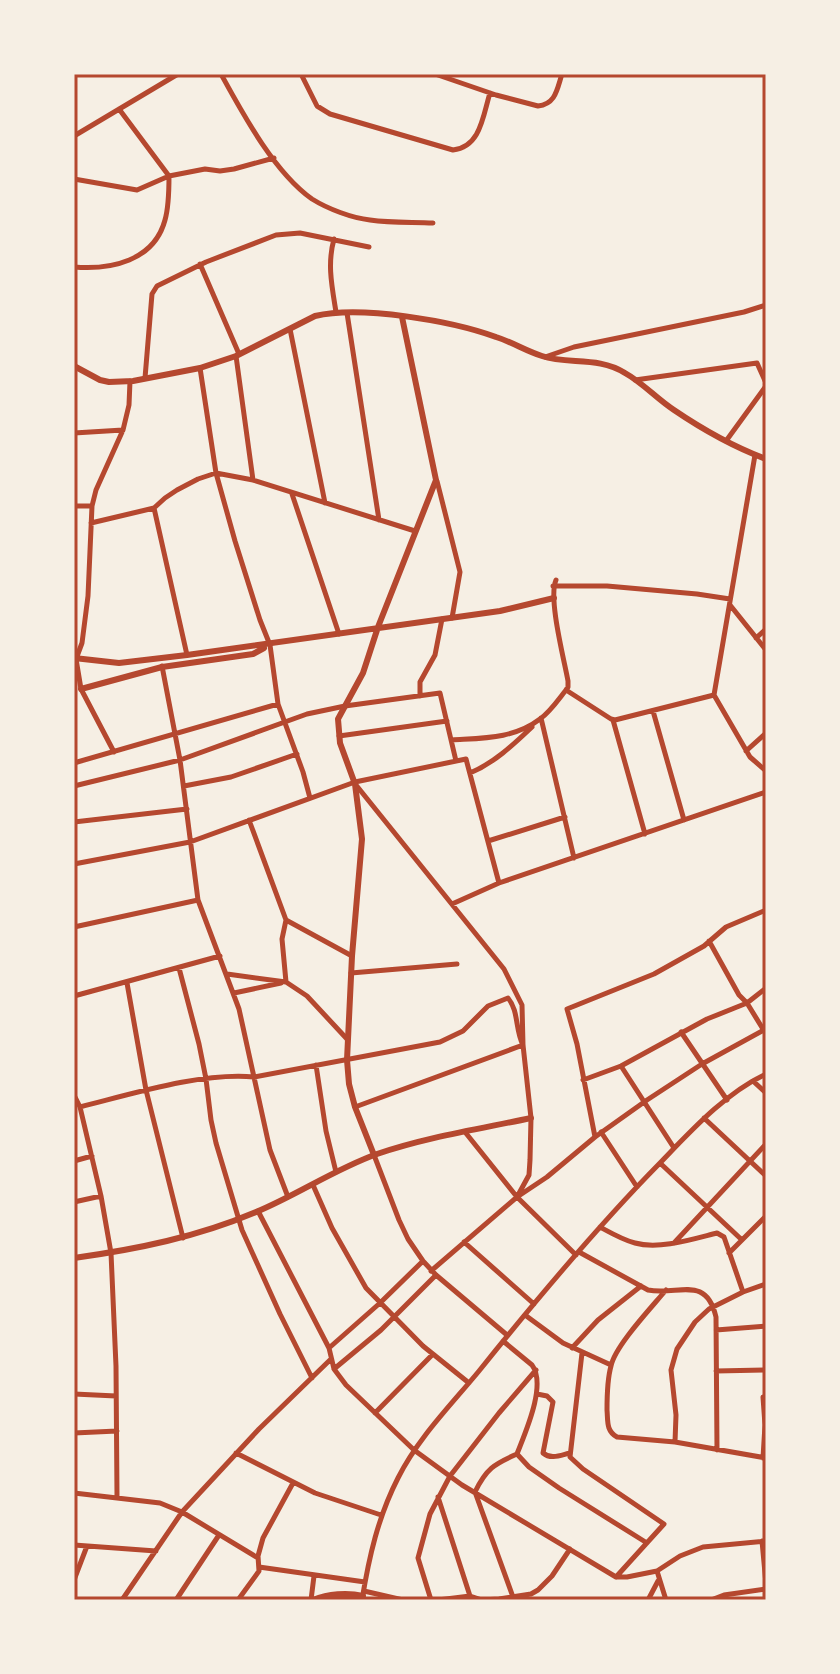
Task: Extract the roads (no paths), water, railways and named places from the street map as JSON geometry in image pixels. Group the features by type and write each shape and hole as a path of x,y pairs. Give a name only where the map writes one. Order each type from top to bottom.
{"street":[{"path":"74,136 178,74"},
{"path":"221,74 252,130 297,186 311,198 324,206 368,220 433,223"},
{"path":"301,74 317,106 330,114 453,150 468,146 479,132 490,93"},
{"path":"435,74 538,106 554,98 562,74"},
{"path":"74,267 95,269 133,259 151,244 165,220 169,176 119,109"},
{"path":"74,179 137,190 169,176 205,169 234,169 274,158"},
{"path":"145,378 152,294 157,286 200,264 276,235 300,233 369,247"},
{"path":"334,239 329,274 336,312"},
{"path":"200,264 237,355 253,480"},
{"path":"544,357 574,347 766,305"},
{"path":"347,312 379,520"},
{"path":"74,366 100,380 130,381 200,368 237,355 315,316 347,312 402,317 475,330 544,357 599,363 625,372 674,410 726,441 766,459"},
{"path":"402,317 436,480 460,566 452,618"},
{"path":"290,329 325,503"},
{"path":"635,380 757,363 766,384 726,441"},
{"path":"200,368 216,473 270,645 278,704 310,798"},
{"path":"114,752 78,690 75,658 82,643 88,596 92,506 123,430 129,405 130,381"},
{"path":"74,433 123,430"},
{"path":"755,455 714,695 746,751 766,771"},
{"path":"91,523 154,508 177,490 216,473 253,480 415,531"},
{"path":"436,480 363,673 338,719 340,743 355,783 362,839 347,1060 355,1107 399,1220 423,1261 536,1370 537,1394 517,1454 492,1467 475,1492"},
{"path":"292,493 339,634"},
{"path":"74,506 92,506"},
{"path":"154,508 187,655"},
{"path":"470,773 504,752 566,690 568,681 553,582 697,594 729,602 766,650"},
{"path":"75,658 119,663 270,645 500,611 554,598"},
{"path":"420,696 420,682 435,655 442,619"},
{"path":"756,638 766,629"},
{"path":"78,690 162,667 253,654 270,645"},
{"path":"159,657 176,735 198,900 239,1009 270,1150 288,1197"},
{"path":"566,690 613,720 714,695"},
{"path":"74,786 180,760 307,714 440,693 456,761"},
{"path":"74,763 278,704"},
{"path":"653,711 684,820"},
{"path":"452,740 520,732 541,718"},
{"path":"541,718 574,858"},
{"path":"613,720 645,834"},
{"path":"339,736 447,721"},
{"path":"746,751 766,733"},
{"path":"184,786 231,777 297,754"},
{"path":"74,864 190,842 355,783 466,759 499,883"},
{"path":"355,783 504,969 515,988 524,1013 523,1045 531,1118 529,1175 517,1197"},
{"path":"452,904 499,883 766,792"},
{"path":"74,822 187,809"},
{"path":"488,841 565,817"},
{"path":"249,820 286,920 282,939 286,982"},
{"path":"74,927 198,900"},
{"path":"592,1139 577,1044 567,1009 654,974 709,941 726,927 766,910"},
{"path":"286,920 352,956"},
{"path":"334,1369 381,1330 464,1242 517,1197 643,1102 702,1064 765,1032 739,995 709,941"},
{"path":"74,996 220,956"},
{"path":"351,973 457,964"},
{"path":"179,968 199,1044 211,1120 238,1219 258,1268 312,1378"},
{"path":"227,974 286,982 307,996 347,1039"},
{"path":"234,993 286,982"},
{"path":"127,983 146,1090 183,1238"},
{"path":"583,1080 621,1066 681,1032 747,1003 766,988"},
{"path":"80,1107 206,1079 254,1077 440,1042 463,1031 488,1006 508,998 513,1005 523,1045"},
{"path":"681,1032 727,1100"},
{"path":"355,1107 523,1045"},
{"path":"316,1065 326,1131 337,1173"},
{"path":"621,1066 674,1148"},
{"path":"363,1597 381,1515 414,1450 577,1253 637,1187 704,1118 766,1074"},
{"path":"753,1081 766,1093"},
{"path":"74,1095 92,1156 111,1253 117,1497"},
{"path":"74,1258 183,1238 258,1211 374,1155 415,1142 531,1118"},
{"path":"704,1118 766,1176"},
{"path":"465,1132 517,1197 577,1253 653,1291 689,1289 701,1292 710,1301 716,1317 717,1450"},
{"path":"601,1132 637,1187"},
{"path":"673,1243 766,1144"},
{"path":"74,1161 92,1156"},
{"path":"660,1163 742,1240"},
{"path":"313,1185 332,1228 366,1288 433,1354 469,1383"},
{"path":"74,1202 101,1196"},
{"path":"258,1211 329,1348 334,1369 346,1385 414,1450 475,1492 616,1577 657,1571 680,1556 703,1547 764,1541 766,1587 711,1600"},
{"path":"729,1253 766,1216"},
{"path":"600,1227 642,1245 673,1243 717,1233 724,1237 743,1292"},
{"path":"464,1242 534,1304"},
{"path":"329,1348 423,1261"},
{"path":"675,1442 676,1415 671,1370 677,1349 705,1312 766,1284"},
{"path":"572,1348 598,1320 641,1286"},
{"path":"666,1290 616,1354 611,1365 607,1396 612,1435 675,1442 764,1458 763,1397"},
{"path":"525,1315 572,1348 611,1365"},
{"path":"716,1330 766,1326"},
{"path":"582,1353 570,1453 573,1461 664,1524 616,1577"},
{"path":"375,1413 433,1354"},
{"path":"122,1600 182,1512 236,1453 331,1359"},
{"path":"431,1600 418,1558 438,1496 499,1413 536,1370"},
{"path":"716,1371 766,1370"},
{"path":"74,1394 116,1396"},
{"path":"537,1394 547,1396 553,1402 543,1453 547,1457 570,1453"},
{"path":"74,1433 117,1431"},
{"path":"236,1453 315,1493 381,1515"},
{"path":"517,1454 529,1467 559,1488 647,1543"},
{"path":"238,1600 257,1573 260,1546 293,1483"},
{"path":"475,1492 513,1597"},
{"path":"74,1493 154,1501 182,1512 258,1558"},
{"path":"438,1496 470,1596"},
{"path":"176,1600 219,1535"},
{"path":"74,1545 156,1551"},
{"path":"74,1580 87,1546"},
{"path":"438,1600 470,1596 482,1600 531,1594 552,1576 570,1549"},
{"path":"259,1567 365,1582"},
{"path":"657,1571 666,1600"},
{"path":"314,1576 312,1600 355,1594 403,1600"},
{"path":"648,1600 659,1580"}]}
